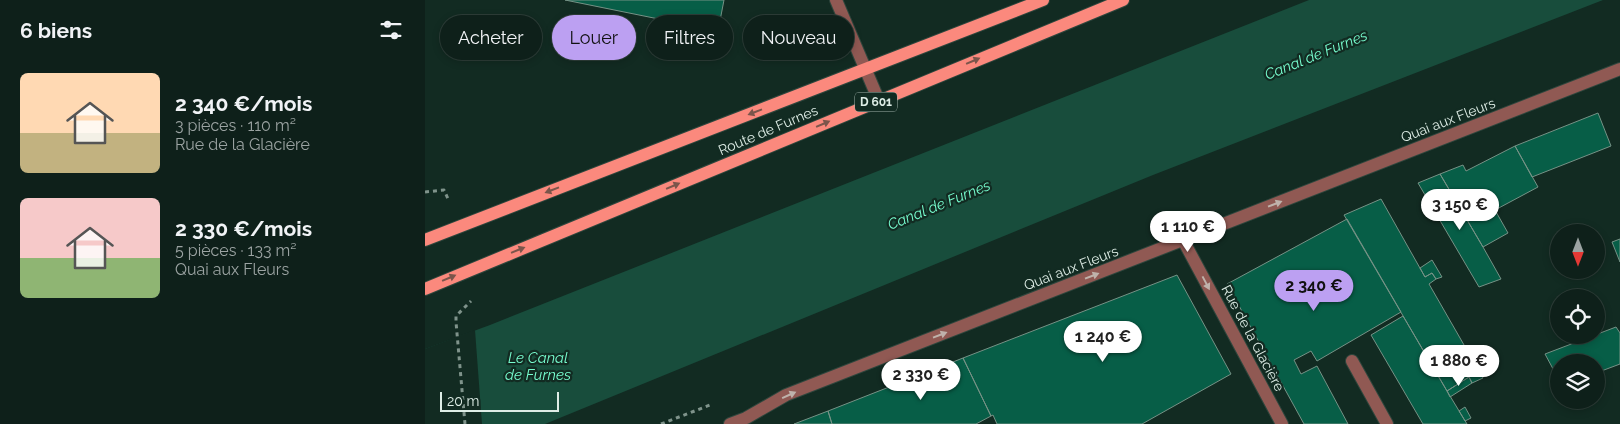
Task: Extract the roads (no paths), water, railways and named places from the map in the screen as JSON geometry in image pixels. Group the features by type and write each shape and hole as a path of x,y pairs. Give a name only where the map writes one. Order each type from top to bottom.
{"main road":[{"name":"Route de Furnes","path":"425,240 1043,0"},
{"name":"Route de Furnes","path":"425,289 1123,0"}],"street":[{"path":"836,0 879,101"},
{"name":"Quai aux Fleurs","path":"730,424 748,421 786,395 1620,69"},
{"name":"Rue de la Glacière","path":"1183,240 1282,424"},
{"path":"1352,361 1387,424"}],"water":[{"name":"Le Canal de Furnes","path":"1309,0 1603,0 1153,175 545,424 425,424 425,349 490,325"}],"water label":[{"name":"Canal de Furnes","path":"1316,55"},
{"name":"Canal de Furnes","path":"939,205"}]}
